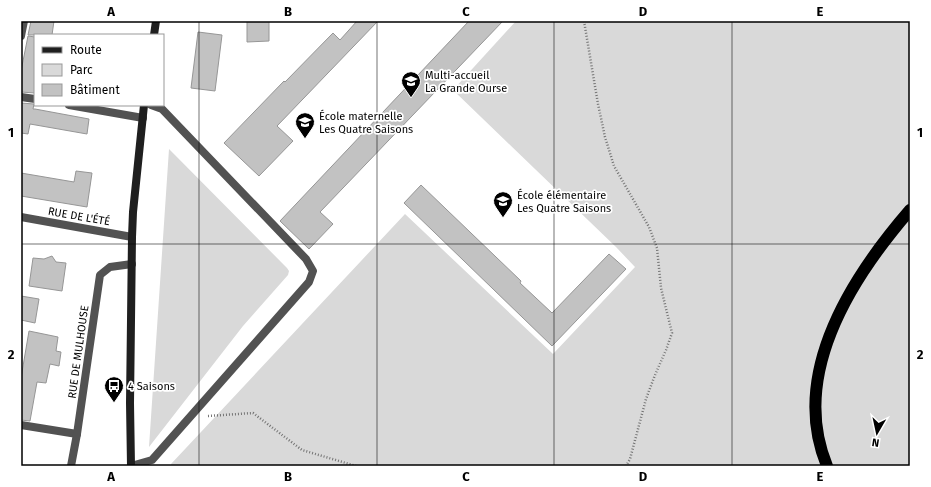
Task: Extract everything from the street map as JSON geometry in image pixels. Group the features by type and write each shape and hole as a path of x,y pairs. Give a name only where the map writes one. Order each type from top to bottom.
{"highway":[{"path":"828,466 818,437 815,413 819,371 825,350 846,299 890,232 910,210"}],"main road":[{"path":"154,34 156,21"},
{"path":"131,466 130,403 132,238 133,212 144,106"}],"street":[{"path":"21,36 24,21"},
{"path":"21,97 34,99"},
{"path":"75,106 143,118"},
{"path":"131,466 153,463 190,417 309,282 313,271 306,258 194,141 162,109 154,106"},
{"name":"RUE DE L'ÉTÉ","path":"21,217 132,238"},
{"name":"RUE DE MULHOUSE","path":"71,466 100,275 110,267 132,264"},
{"path":"21,425 77,434"}],"path":[{"path":"584,21 605,138 614,166 649,227 657,248 662,288 672,333 646,399 630,459 626,466"},
{"path":"190,417 253,413 302,450 356,466"}],"green space":[{"path":"516,21 910,21 910,466 171,466 171,464 405,214 553,354 635,267 453,90"},
{"path":"169,149 289,271 288,275 243,326 149,447"}],"building":[{"path":"31,21 54,21 52,34 28,35"},
{"path":"247,21 269,21 269,41 247,42"},
{"path":"357,21 378,21 277,126 293,141 259,176 224,143 333,33 340,40"},
{"path":"469,21 503,21 320,212 333,224 309,249 280,221"},
{"path":"198,32 222,35 215,91 191,88"},
{"path":"28,36 34,37 34,93 21,92 21,71"},
{"path":"21,103 34,104 33,109 89,119 87,134 30,124 28,134 21,133"},
{"path":"76,171 92,173 87,207 21,196 21,173 74,182"},
{"path":"421,185 521,281 520,283 552,313 609,254 626,269 552,346 404,203"},
{"path":"52,256 56,262 66,263 62,291 29,286 33,258 44,259"},
{"path":"21,296 39,299 35,323 21,320"},
{"path":"29,331 58,337 56,351 61,352 59,366 50,364 46,383 37,382 30,421 21,420 21,378"}],"place":[{"name":"Multi-accueil La Grande Ourse","path":"411,98"},
{"name":"École maternelle Les Quatre Saisons","path":"305,139"},
{"name":"École élémentaire Les Quatre Saisons","path":"503,218"},
{"name":"4 Saisons","path":"114,403"}]}
